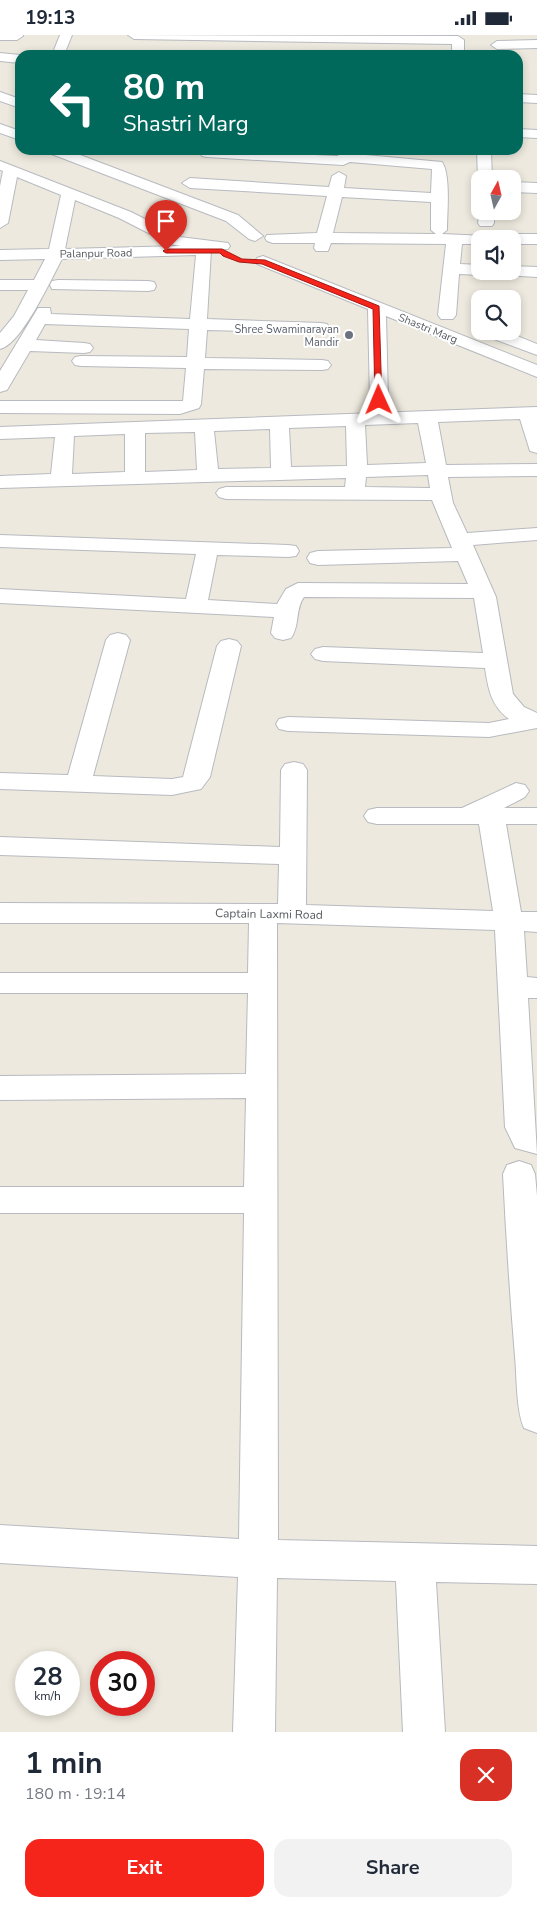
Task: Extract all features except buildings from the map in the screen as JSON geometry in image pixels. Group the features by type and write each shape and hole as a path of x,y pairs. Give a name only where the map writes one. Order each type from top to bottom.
{"street":[{"path":"60,50 66,35"},
{"path":"127,48 133,35 458,40 458,50"},
{"path":"0,36 17,37"},
{"path":"298,50 300,37"},
{"path":"497,45 537,44"},
{"path":"0,57 15,58"},
{"path":"0,96 15,101"},
{"path":"523,98 537,99"},
{"path":"0,127 15,121"},
{"path":"0,127 15,134"},
{"path":"523,133 537,134"},
{"path":"67,155 232,218 255,236"},
{"path":"182,199 205,155"},
{"path":"310,155 344,156 436,165 439,169 439,223 420,215"},
{"path":"484,155 485,170"},
{"path":"323,243 344,156"},
{"path":"0,223 6,167 125,215 176,241 232,255 285,251 323,243"},
{"path":"190,183 440,198"},
{"path":"521,187 537,188"},
{"path":"0,344 22,318 56,254 69,192"},
{"path":"330,211 350,212"},
{"path":"0,407 185,407 192,403 198,324 232,255 231,240 255,236 323,243 454,243 471,240"},
{"path":"273,238 285,244 285,251"},
{"path":"521,239 537,239"},
{"path":"454,243 471,246"},
{"path":"446,315 454,243"},
{"path":"521,247 537,247"},
{"path":"285,251 330,270"},
{"path":"0,386 41,319 76,253"},
{"name":"Palanpur Road","path":"0,255 76,253 232,255"},
{"name":"Shastri Marg","path":"232,255 377,307 537,371"},
{"path":"452,268 471,269"},
{"path":"521,271 537,272"},
{"path":"0,285 40,285"},
{"path":"58,285 148,286"},
{"path":"377,307 379,400"},
{"name":"Shastri Marg","path":"429,308 471,325"},
{"path":"41,319 321,328"},
{"path":"512,340 537,350"},
{"path":"25,345 82,355 195,365 322,365"},
{"path":"0,433 532,413 537,447"},
{"path":"427,417 442,494 483,591 501,695 514,712 537,721"},
{"path":"355,420 357,471 355,494"},
{"path":"279,423 281,474"},
{"path":"204,426 208,476"},
{"path":"134,428 135,478"},
{"path":"61,480 65,431"},
{"path":"0,482 357,471 537,470"},
{"path":"226,493 442,494"},
{"path":"318,558 464,547 537,535"},
{"path":"0,541 288,551"},
{"path":"196,606 208,548"},
{"path":"283,633 287,611 293,594 298,590 483,591"},
{"path":"0,596 287,611"},
{"path":"78,784 118,640"},
{"path":"0,781 172,787 192,783 197,777 229,646"},
{"path":"324,654 496,661"},
{"path":"288,724 489,730 537,721"},
{"path":"254,1732 258,1559 262,983 293,856 294,770"},
{"path":"478,816 516,791"},
{"path":"378,816 537,816"},
{"path":"478,816 523,922 527,1055 520,1127 526,1139 537,1141"},
{"path":"0,846 293,856"},
{"name":"Captain Laxmi Road","path":"0,913 278,913 523,922"},
{"path":"0,983 262,983"},
{"path":"0,1088 262,1086"},
{"path":"519,1174 531,1265 536,1397"},
{"path":"0,1200 261,1200"},
{"path":"0,1544 258,1559 537,1565"},
{"path":"415,1562 424,1732"}],"place":[{"name":"Shree Swaminarayan Mandir","path":"349,335"}],"route":[{"path":"166,251 222,251 225,255 241,261 263,261 377,307 379,400"}]}
